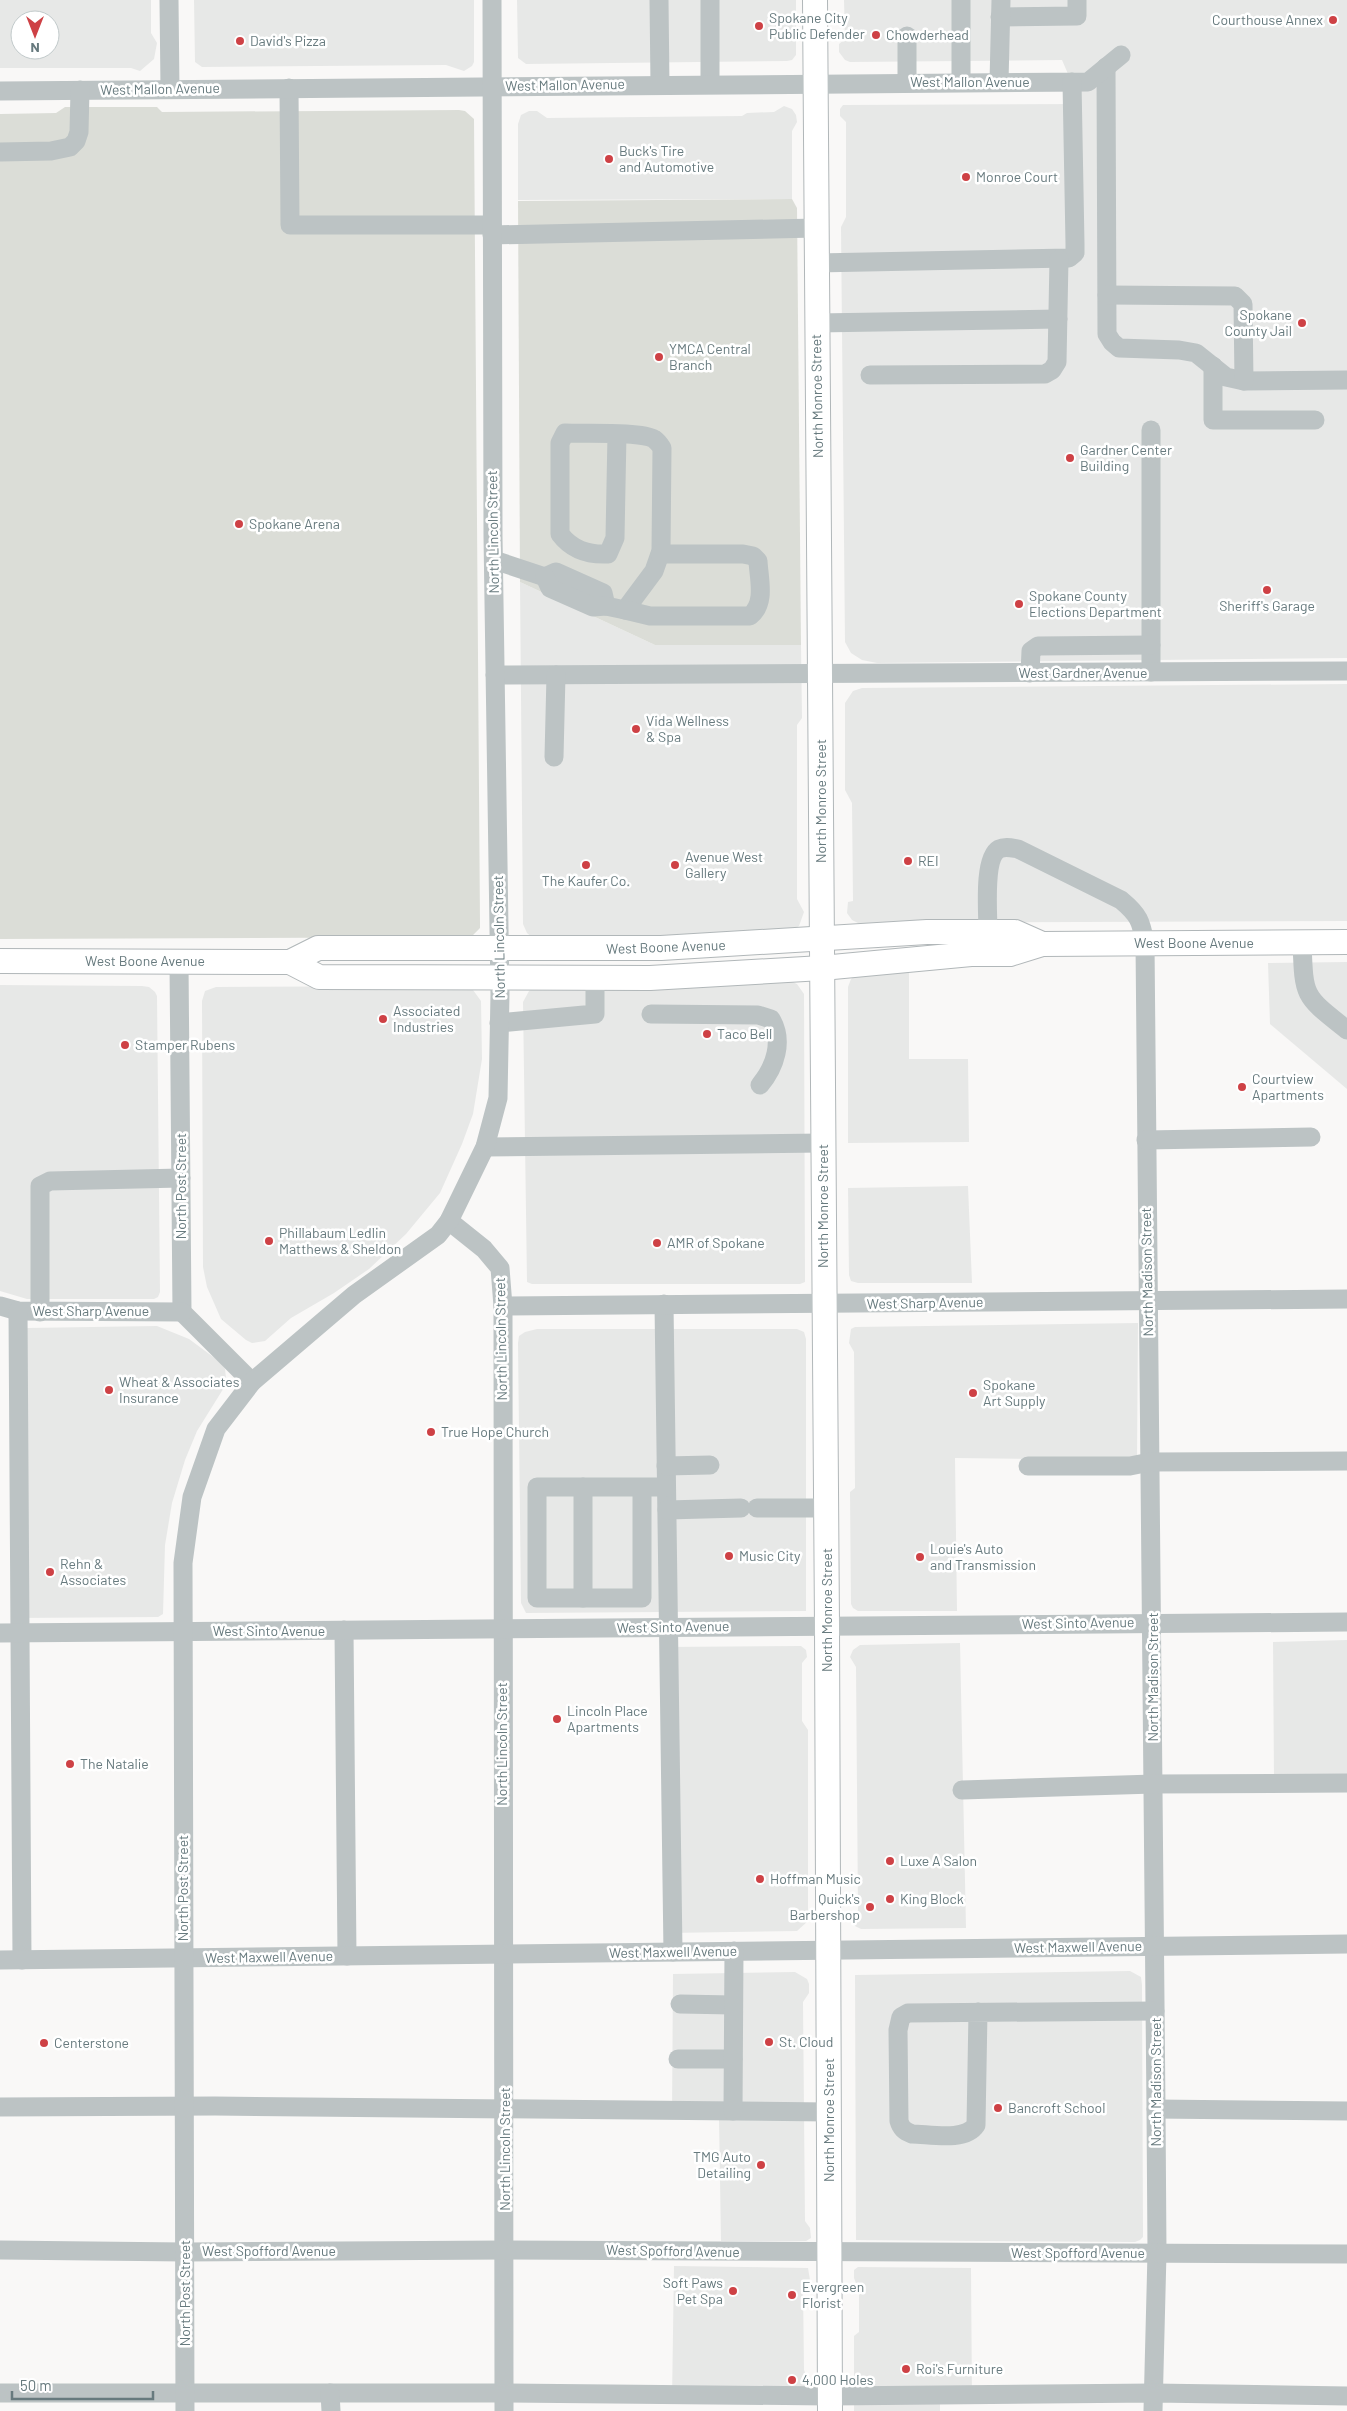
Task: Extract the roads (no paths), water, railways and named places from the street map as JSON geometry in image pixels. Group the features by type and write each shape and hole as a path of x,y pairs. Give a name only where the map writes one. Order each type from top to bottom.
{"main road":[{"name":"North Monroe Street","path":"814,0 827,1626 830,2404"},
{"name":"West Boone Avenue","path":"0,961 290,962 318,948 700,947 822,937 919,932 1015,932 1042,944"},
{"name":"West Boone Avenue","path":"290,962 319,977 650,978 822,968 946,956 1010,954 1042,944 1347,942"}],"street":[{"path":"169,0 170,89"},
{"name":"North Lincoln Street","path":"492,0 494,560 500,949 498,1098 485,1147 449,1222 484,1249 500,1268 503,1306 502,1629 506,2250 505,2402"},
{"path":"659,0 660,85"},
{"path":"710,0 710,84"},
{"path":"961,0 961,82"},
{"path":"999,82 1001,9 1077,16 1077,0"},
{"path":"907,36 907,82"},
{"name":"West Mallon Avenue","path":"0,91 1088,82 1121,55"},
{"path":"1106,67 1107,334 1112,342 1119,348 1179,350 1196,353 1226,377 1244,381 1347,380"},
{"path":"816,263 1069,258 1075,253 1072,82"},
{"path":"289,88 290,225 492,230 816,228"},
{"path":"0,152 62,151 70,147 76,140 79,132 80,90"},
{"path":"870,375 1044,374 1052,370 1057,362 1059,259"},
{"path":"1107,295 1235,296 1243,304 1244,381"},
{"path":"817,323 1058,319"},
{"path":"1213,366 1213,420 1315,420"},
{"path":"1150,672 1151,430"},
{"path":"617,434 615,538 608,554 594,555 569,546 560,534 560,443 565,433 617,434 643,435 655,439 662,448 660,554 654,571 625,610"},
{"path":"494,560 545,577 556,572 603,593 606,606 625,610 660,616 750,616 757,610 760,602 758,561 753,556 743,554 660,554"},
{"path":"1030,673 1031,651 1038,646 1151,645"},
{"name":"West Gardner Avenue","path":"495,675 820,675 1347,671"},
{"path":"554,756 556,675"},
{"name":"North Madison Street","path":"988,931 988,868 992,856 999,850 1007,848 1018,849 1121,900 1135,911 1141,922 1145,943 1147,1300 1153,1622 1157,2253 1153,2402"},
{"path":"1302,942 1304,984 1307,994 1347,1030"},
{"name":"North Post Street","path":"179,962 182,1312"},
{"path":"499,1023 595,1014 594,978"},
{"path":"651,1014 758,1015 771,1019 776,1028 776,1057 770,1073 760,1085"},
{"path":"1146,1140 1311,1137"},
{"path":"485,1147 822,1143"},
{"path":"40,1312 40,1186 50,1181 181,1178"},
{"name":"North Post Street","path":"185,2402 183,1563 192,1497 216,1429 252,1382 354,1295 438,1235 449,1222"},
{"name":"West Sharp Avenue","path":"503,1306 1347,1299"},
{"path":"664,1304 673,1952"},
{"name":"West Sharp Avenue","path":"0,1306 18,1311 40,1312 182,1312"},
{"path":"18,1311 22,1960"},
{"path":"182,1312 252,1382"},
{"path":"1028,1466 1130,1466 1150,1462 1347,1461"},
{"path":"666,1466 710,1465"},
{"path":"666,1487 537,1487 537,1598 668,1597"},
{"path":"583,1487 584,1598"},
{"path":"642,1487 642,1598"},
{"path":"667,1510 826,1508"},
{"name":"West Sinto Avenue","path":"0,1633 1153,1622 1347,1622"},
{"path":"344,1630 347,1956"},
{"path":"962,1790 1154,1784 1347,1783"},
{"name":"West Maxwell Avenue","path":"0,1960 1347,1944"},
{"path":"733,2111 734,1952"},
{"path":"680,2004 733,2004"},
{"path":"978,2012 976,2125 973,2130 966,2134 957,2135 912,2134 906,2132 901,2127 899,2121 898,2030 901,2017 908,2013 978,2012 1155,2011"},
{"path":"678,2058 733,2059"},
{"path":"0,2107 183,2106 828,2112"},
{"path":"1156,2109 1347,2111"},
{"name":"West Spofford Avenue","path":"0,2250 185,2252 506,2250 1347,2254"},
{"path":"0,2393 185,2402 830,2404 1153,2402 1347,2396"}],"place":[{"name":"Courthouse Annex","path":"1333,20"},
{"name":"Spokane City Public Defender","path":"759,26"},
{"name":"Chowderhead","path":"876,35"},
{"name":"David's Pizza","path":"240,41"},
{"name":"Buck's Tire and Automotive","path":"609,159"},
{"name":"Monroe Court","path":"966,177"},
{"name":"Spokane County Jail","path":"1302,323"},
{"name":"YMCA Central Branch","path":"659,357"},
{"name":"Gardner Center Building","path":"1070,458"},
{"name":"Spokane Arena","path":"239,524"},
{"name":"Sheriff's Garage","path":"1267,590"},
{"name":"Spokane County Elections Department","path":"1019,604"},
{"name":"Vida Wellness & Spa","path":"636,729"},
{"name":"REI","path":"908,861"},
{"name":"The Kaufer Co.","path":"586,865"},
{"name":"Avenue West Gallery","path":"675,865"},
{"name":"Associated Industries","path":"383,1019"},
{"name":"Taco Bell","path":"707,1034"},
{"name":"Stamper Rubens","path":"125,1045"},
{"name":"Courtview Apartments","path":"1242,1087"},
{"name":"Phillabaum Ledlin Matthews & Sheldon","path":"269,1241"},
{"name":"AMR of Spokane","path":"657,1243"},
{"name":"Wheat & Associates Insurance","path":"109,1390"},
{"name":"Spokane Art Supply","path":"973,1393"},
{"name":"True Hope Church","path":"431,1432"},
{"name":"Music City","path":"729,1556"},
{"name":"Louie's Auto and Transmission","path":"920,1557"},
{"name":"Rehn & Associates","path":"50,1572"},
{"name":"Lincoln Place Apartments","path":"557,1719"},
{"name":"The Natalie","path":"70,1764"},
{"name":"Luxe A Salon","path":"890,1861"},
{"name":"Hoffman Music","path":"760,1879"},
{"name":"King Block","path":"890,1899"},
{"name":"Quick's Barbershop","path":"870,1907"},
{"name":"St. Cloud","path":"769,2042"},
{"name":"Centerstone","path":"44,2043"},
{"name":"Bancroft School","path":"998,2108"},
{"name":"TMG Auto Detailing","path":"761,2165"},
{"name":"Soft Paws Pet Spa","path":"733,2291"},
{"name":"Evergreen Florist","path":"792,2295"},
{"name":"Roi's Furniture","path":"906,2369"},
{"name":"4,000 Holes","path":"792,2380"}]}
